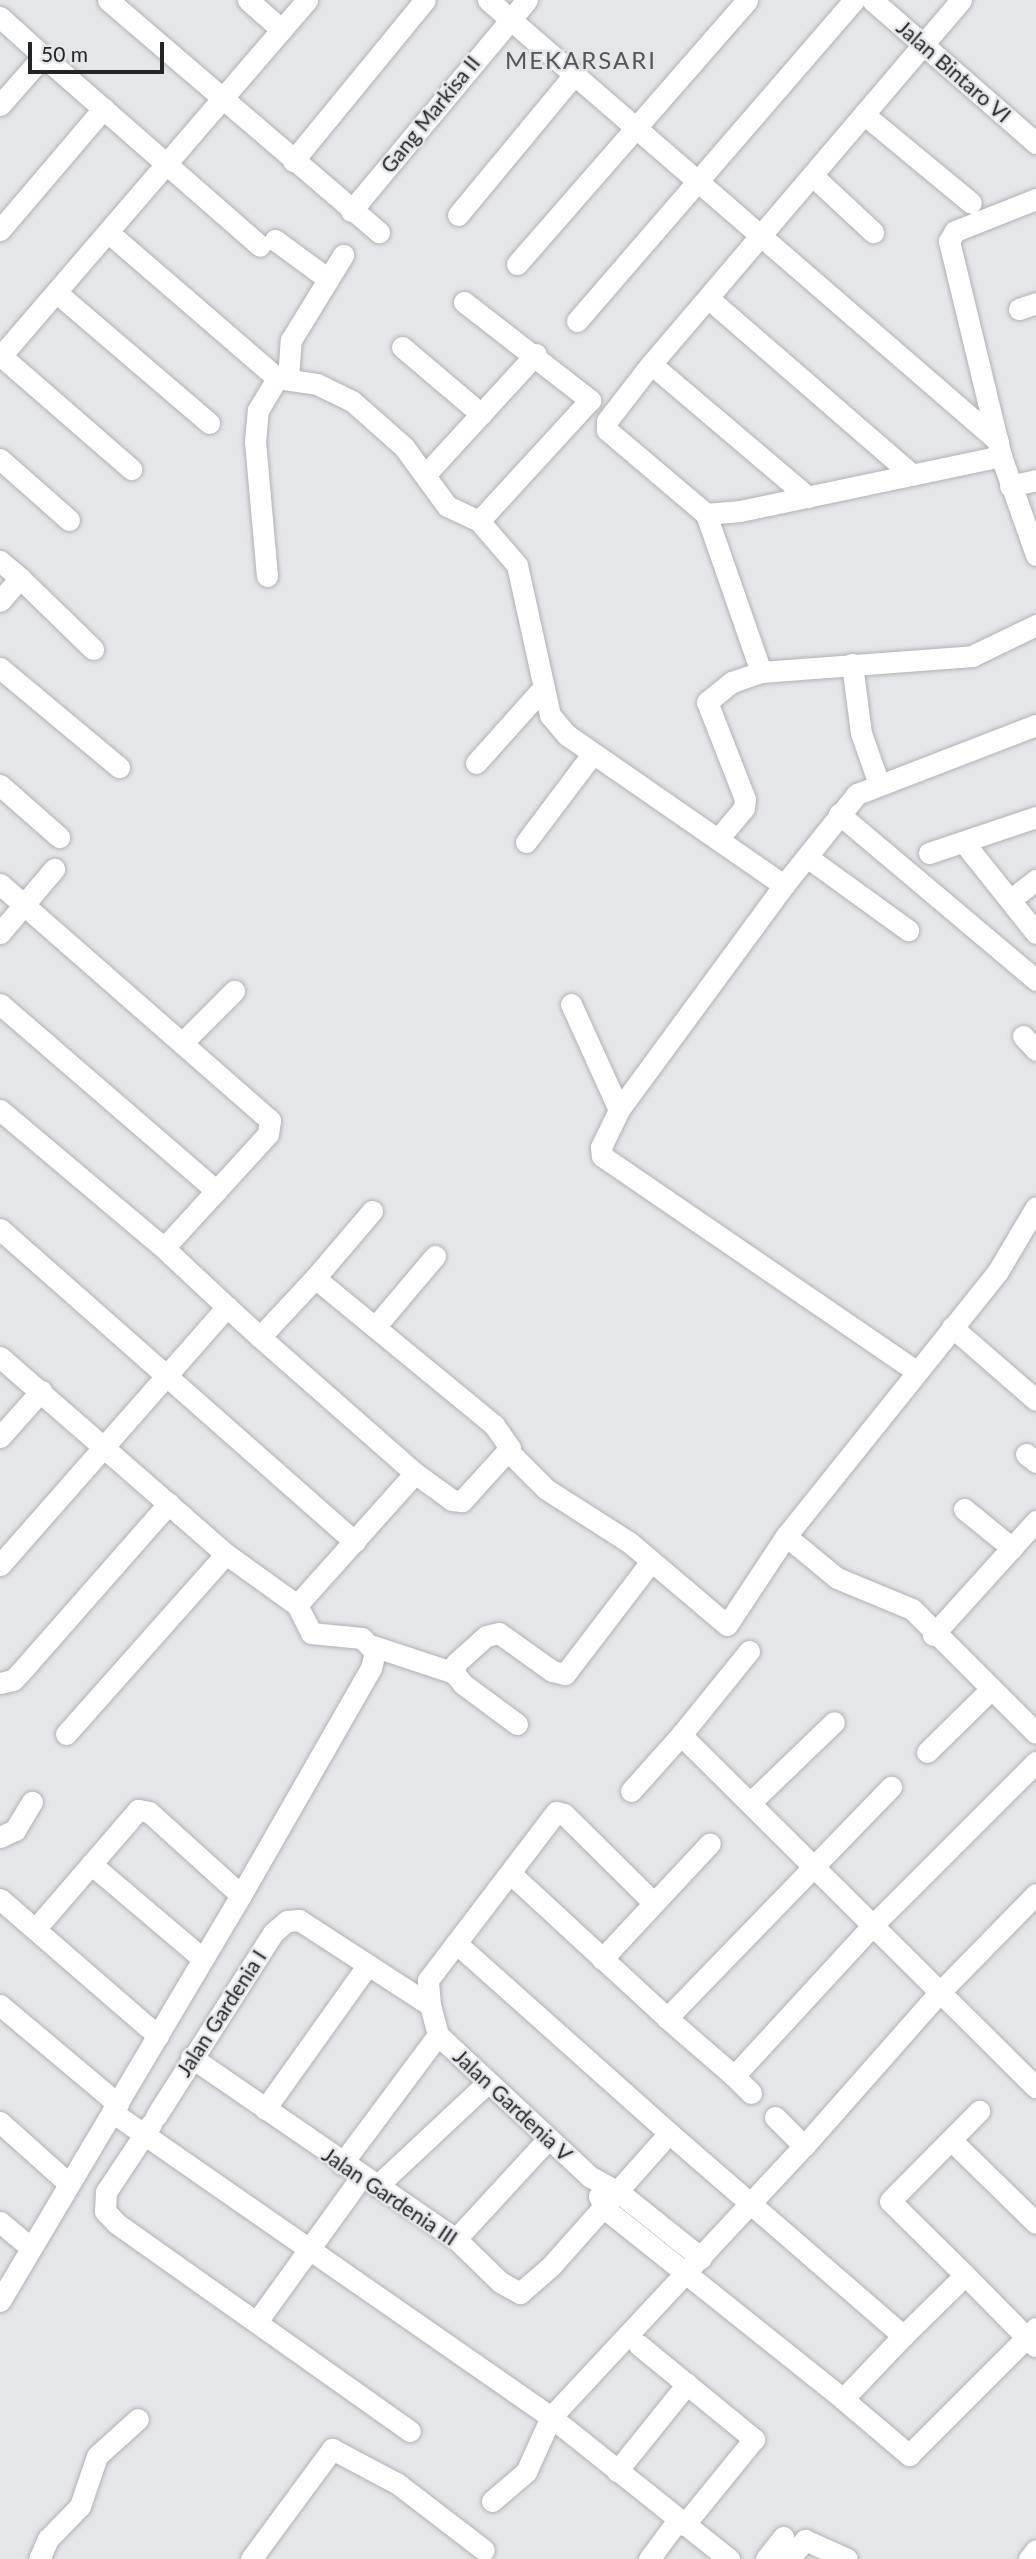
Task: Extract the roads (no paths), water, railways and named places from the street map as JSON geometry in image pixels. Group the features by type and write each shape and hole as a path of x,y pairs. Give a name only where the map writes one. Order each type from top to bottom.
{"street":[{"path":"108,0 221,101 379,232"},
{"path":"248,0 282,30"},
{"path":"131,469 0,356 109,233 307,0"},
{"path":"293,161 425,0"},
{"path":"488,0 763,238 999,449"},
{"name":"Gang Markisa II","path":"351,211 509,18 527,0"},
{"path":"517,264 747,0"},
{"path":"577,320 699,183 854,0"},
{"name":"Jalan Bintaro VI","path":"872,0 1036,143"},
{"path":"761,671 706,514 607,430 607,421 651,364 763,238 961,0"},
{"path":"0,17 166,164 267,243 328,279"},
{"path":"0,106 43,56"},
{"path":"458,215 575,75"},
{"path":"0,230 104,108"},
{"path":"866,116 971,203"},
{"path":"814,177 873,232"},
{"path":"1036,199 955,230 950,237 999,449 1036,555"},
{"path":"109,233 283,379 317,384 352,401 404,447 447,506 479,521 496,536 522,575 543,688 551,715 567,735 785,885"},
{"path":"267,576 255,442 258,410 283,379 291,340 343,255"},
{"path":"57,293 209,423"},
{"path":"709,298 912,475"},
{"path":"464,302 536,354 590,400 479,521"},
{"path":"402,347 481,414"},
{"path":"425,475 536,354"},
{"path":"651,364 808,497"},
{"path":"706,514 808,497 912,475 999,449"},
{"path":"0,459 69,520"},
{"path":"1010,486 1036,480"},
{"path":"0,561 93,649"},
{"path":"0,601 20,578"},
{"path":"718,839 744,808 745,799 710,718 707,702 732,682 761,671 972,656 1036,625"},
{"path":"852,664 861,733 879,784"},
{"path":"0,668 119,767"},
{"path":"476,763 543,688"},
{"path":"915,1370 607,1162 601,1147 620,1110 785,885 839,814 858,794 1036,725"},
{"path":"526,842 593,753"},
{"path":"0,785 59,837"},
{"path":"839,814 1036,980"},
{"path":"929,853 965,844 1036,817"},
{"path":"965,844 1036,933"},
{"path":"807,857 908,930"},
{"path":"0,933 54,869"},
{"path":"1010,900 1036,880"},
{"path":"0,884 184,1041 272,1125 217,1191 164,1248"},
{"path":"184,1041 234,991"},
{"path":"0,1004 217,1191"},
{"path":"571,1004 620,1110"},
{"path":"0,1110 164,1248 260,1337 415,1473 452,1500 462,1501 508,1451 508,1440 494,1425 315,1278"},
{"path":"508,1451 546,1489 629,1542 650,1563 727,1625 786,1536 915,1370 998,1271 1036,1207"},
{"path":"260,1337 372,1211"},
{"path":"0,1229 355,1542"},
{"path":"375,1327 435,1256"},
{"path":"0,1565 102,1446 228,1307"},
{"path":"952,1327 1036,1400"},
{"path":"0,1357 226,1554 297,1605 311,1633 362,1638 373,1646 454,1672 517,1724"},
{"path":"0,1437 41,1391"},
{"path":"297,1605 415,1473"},
{"path":"0,1683 13,1680 169,1503"},
{"path":"964,1509 1012,1548"},
{"path":"933,1635 1036,1521"},
{"path":"786,1536 837,1578 900,1601 1036,1733"},
{"path":"66,1734 226,1554"},
{"path":"454,1672 456,1663 481,1640 499,1633 552,1671 570,1671 650,1563"},
{"path":"0,2301 202,1958 242,1895 371,1668 373,1646"},
{"path":"631,1791 681,1735 749,1651"},
{"path":"927,1752 991,1689"},
{"path":"751,1802 834,1722"},
{"path":"681,1735 814,1863 1036,2087"},
{"path":"734,2076 873,1925 1036,1762"},
{"path":"667,2018 814,1863 891,1787"},
{"path":"0,1837 15,1830 32,1802"},
{"path":"37,1927 131,1814 145,1810 242,1895"},
{"path":"342,2164 438,2035 430,2005 428,1980 552,1814 559,1812 653,1902"},
{"path":"603,1959 710,1843"},
{"path":"91,1864 202,1958"},
{"path":"510,1873 751,2093"},
{"path":"492,2501 526,2472 551,2417 804,2146 940,1992 1036,1894"},
{"path":"0,1899 37,1927 158,2036"},
{"name":"Jalan Gardenia I","path":"258,2320 116,2223 105,2210 106,2192 151,2125 191,2057 281,1924 294,1920 308,1924 367,1966"},
{"path":"456,1943 749,2205 903,2336"},
{"path":"265,2109 367,1966 430,2005"},
{"path":"0,2005 115,2108 151,2125 307,2247 551,2417 729,2559"},
{"name":"Jalan Gardenia V","path":"438,2035 612,2200 694,2266 909,2455 1033,2338"},
{"name":"Jalan Gardenia III","path":"191,2057 342,2164 456,2239 500,2282 520,2293 529,2289 612,2200"},
{"path":"410,2431 258,2320 307,2247 369,2181 488,2082"},
{"path":"979,2110 890,2201 1033,2338"},
{"path":"775,2117 804,2146"},
{"path":"0,2122 68,2183"},
{"path":"612,2200 669,2133"},
{"path":"456,2239 549,2138"},
{"path":"951,2140 1036,2223"},
{"path":"0,2222 30,2247"},
{"path":"843,2399 965,2275"},
{"path":"639,2345 754,2439 649,2559"},
{"path":"617,2471 687,2385"},
{"path":"39,2559 48,2539 80,2507 97,2456 138,2419"},
{"path":"251,2559 332,2449 398,2484 484,2550"},
{"path":"766,2559 782,2537"},
{"path":"789,2559 805,2540 847,2559"},
{"path":"1029,2559 1036,2550"}],"district":[{"name":"MEKARSARI","path":"581,60"}]}
